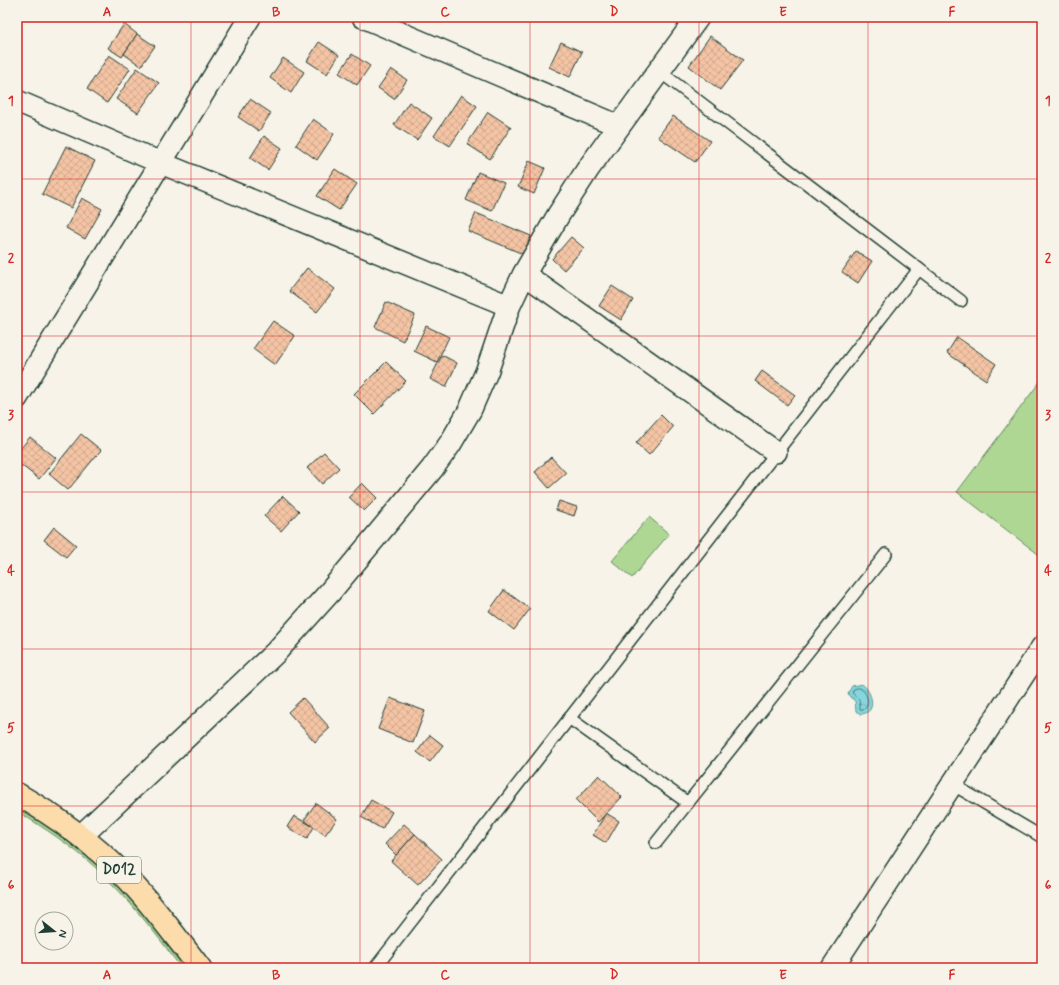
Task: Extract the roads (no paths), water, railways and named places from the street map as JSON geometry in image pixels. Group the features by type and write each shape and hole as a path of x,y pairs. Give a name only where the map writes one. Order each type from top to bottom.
{"main road":[{"name":"D012","path":"17,794 43,809 81,836 122,872 145,898 200,968"}],"street":[{"path":"17,398 250,17"},
{"path":"363,17 619,126"},
{"path":"81,836 275,654 410,497 450,444 470,410 487,371 509,306 524,274 567,201 588,169 698,17"},
{"path":"17,101 161,163 509,306"},
{"path":"524,274 776,452"},
{"path":"832,968 1042,647"}],"lane":[{"path":"659,71 961,301"},
{"path":"375,968 919,269"},
{"path":"656,843 886,554"},
{"path":"569,718 688,803"},
{"path":"952,784 1042,837"}],"water":[{"path":"862,684 866,687 872,701 870,710 861,714 856,711 855,701 848,693 852,686"}]}
